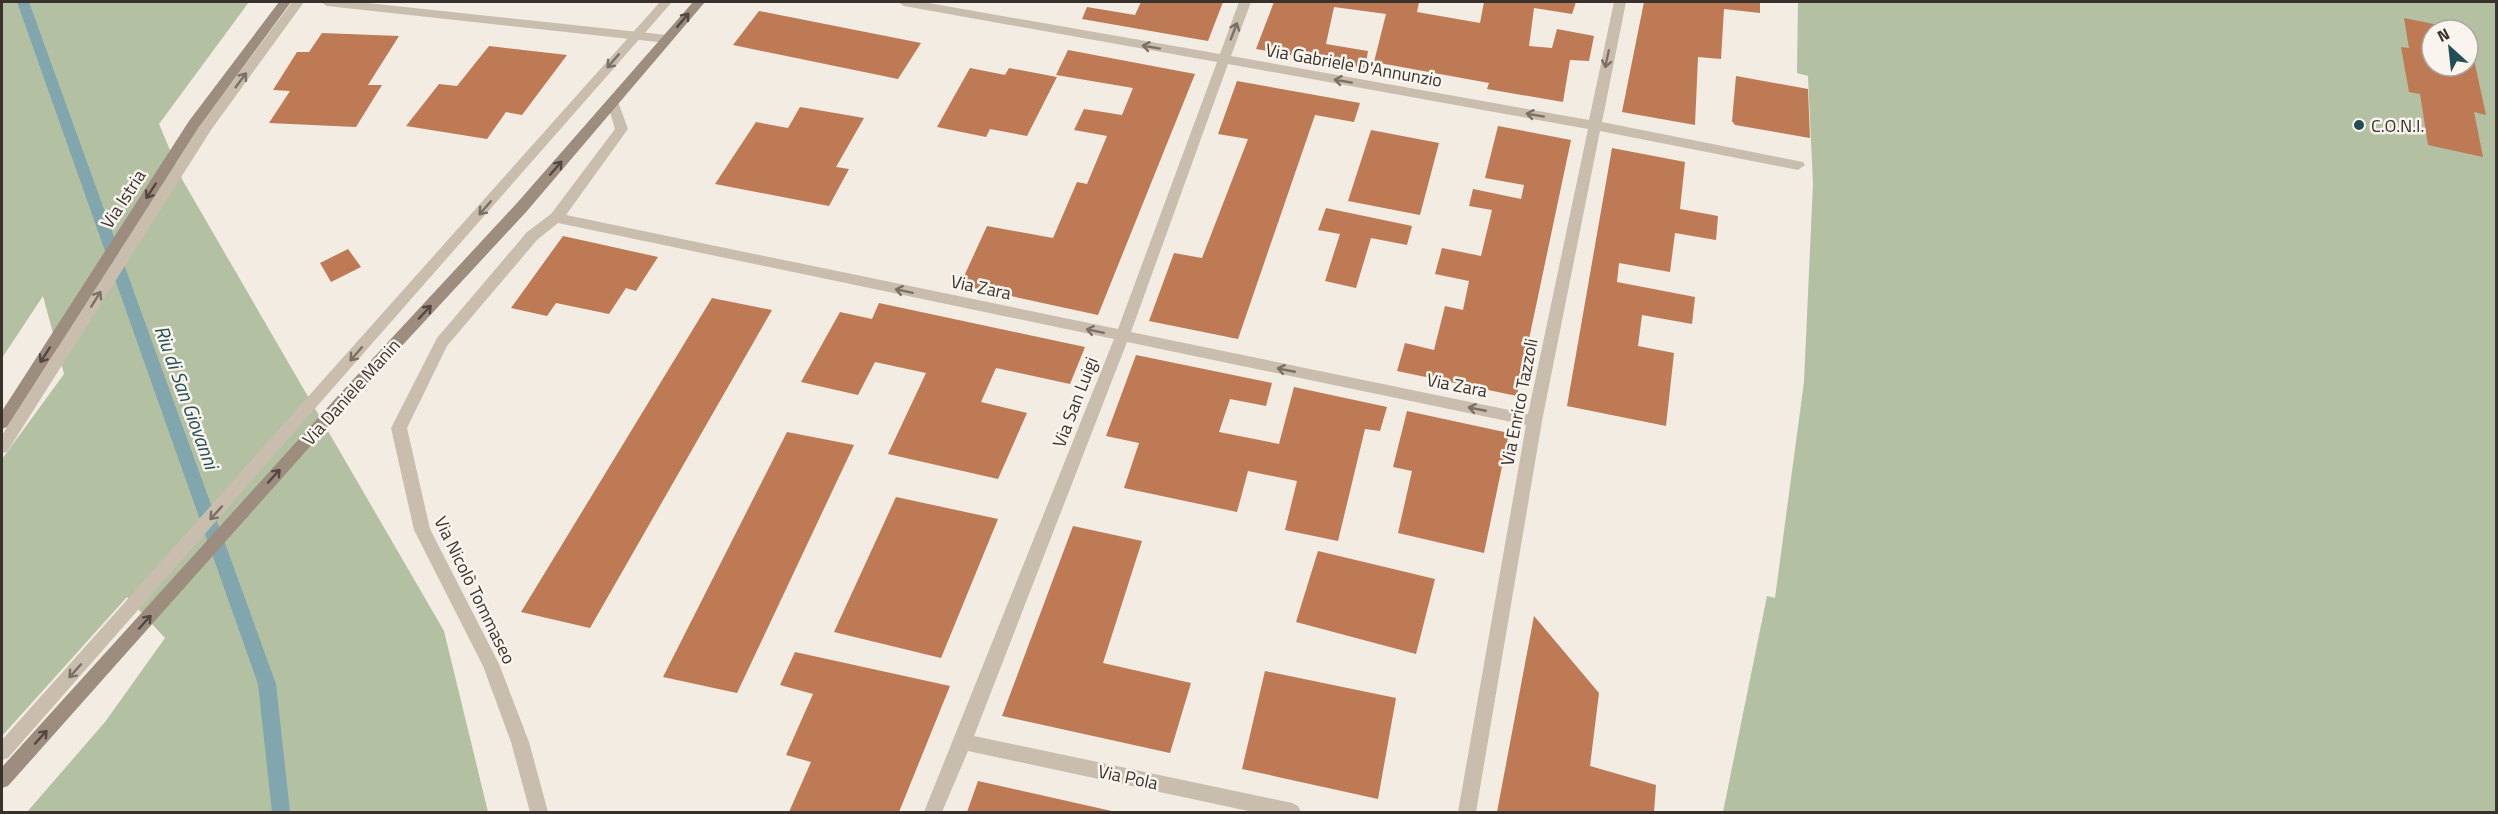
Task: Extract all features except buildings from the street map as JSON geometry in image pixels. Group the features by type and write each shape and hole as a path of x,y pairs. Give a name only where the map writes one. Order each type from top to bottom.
{"main road":[{"path":"200,125 285,2"},
{"name":"Via Daniele Manin","path":"2,780 342,400 522,207 699,2"},
{"path":"2,423 35,382"}],"street":[{"path":"2,447 35,382 200,125 298,2"},
{"path":"327,2 668,39"},
{"path":"2,752 666,2"},
{"name":"Via Gabriele D'Annunzio","path":"903,2 1593,125 1798,165"},
{"name":"Via San Luigi","path":"933,813 1122,337 1245,2"},
{"name":"Via Enrico Tazzoli","path":"1467,813 1534,421 1620,2"},
{"path":"556,218 622,129 613,102"},
{"name":"Via Zara","path":"556,218 1534,421"},
{"name":"Via Nicolò Tommaseo","path":"539,813 520,742 491,664 422,530 399,428 442,342 532,236 556,218"},
{"name":"Via Pola","path":"963,742 1292,813"}],"green space":[{"path":"2,2 249,2 159,124 183,181 444,631 488,812 27,812 105,722 165,638 127,597 2,736 2,459 64,374 43,296 2,358"},
{"path":"1798,2 2496,2 2496,812 1723,812 1767,596 1775,598 1804,382 1813,184 1808,76 1797,73"}],"waterway":[{"name":"Riu di San Giovanni","path":"23,2 267,684 281,812"}],"place":[{"name":"C.O.N.I.","path":"2359,125"}]}
